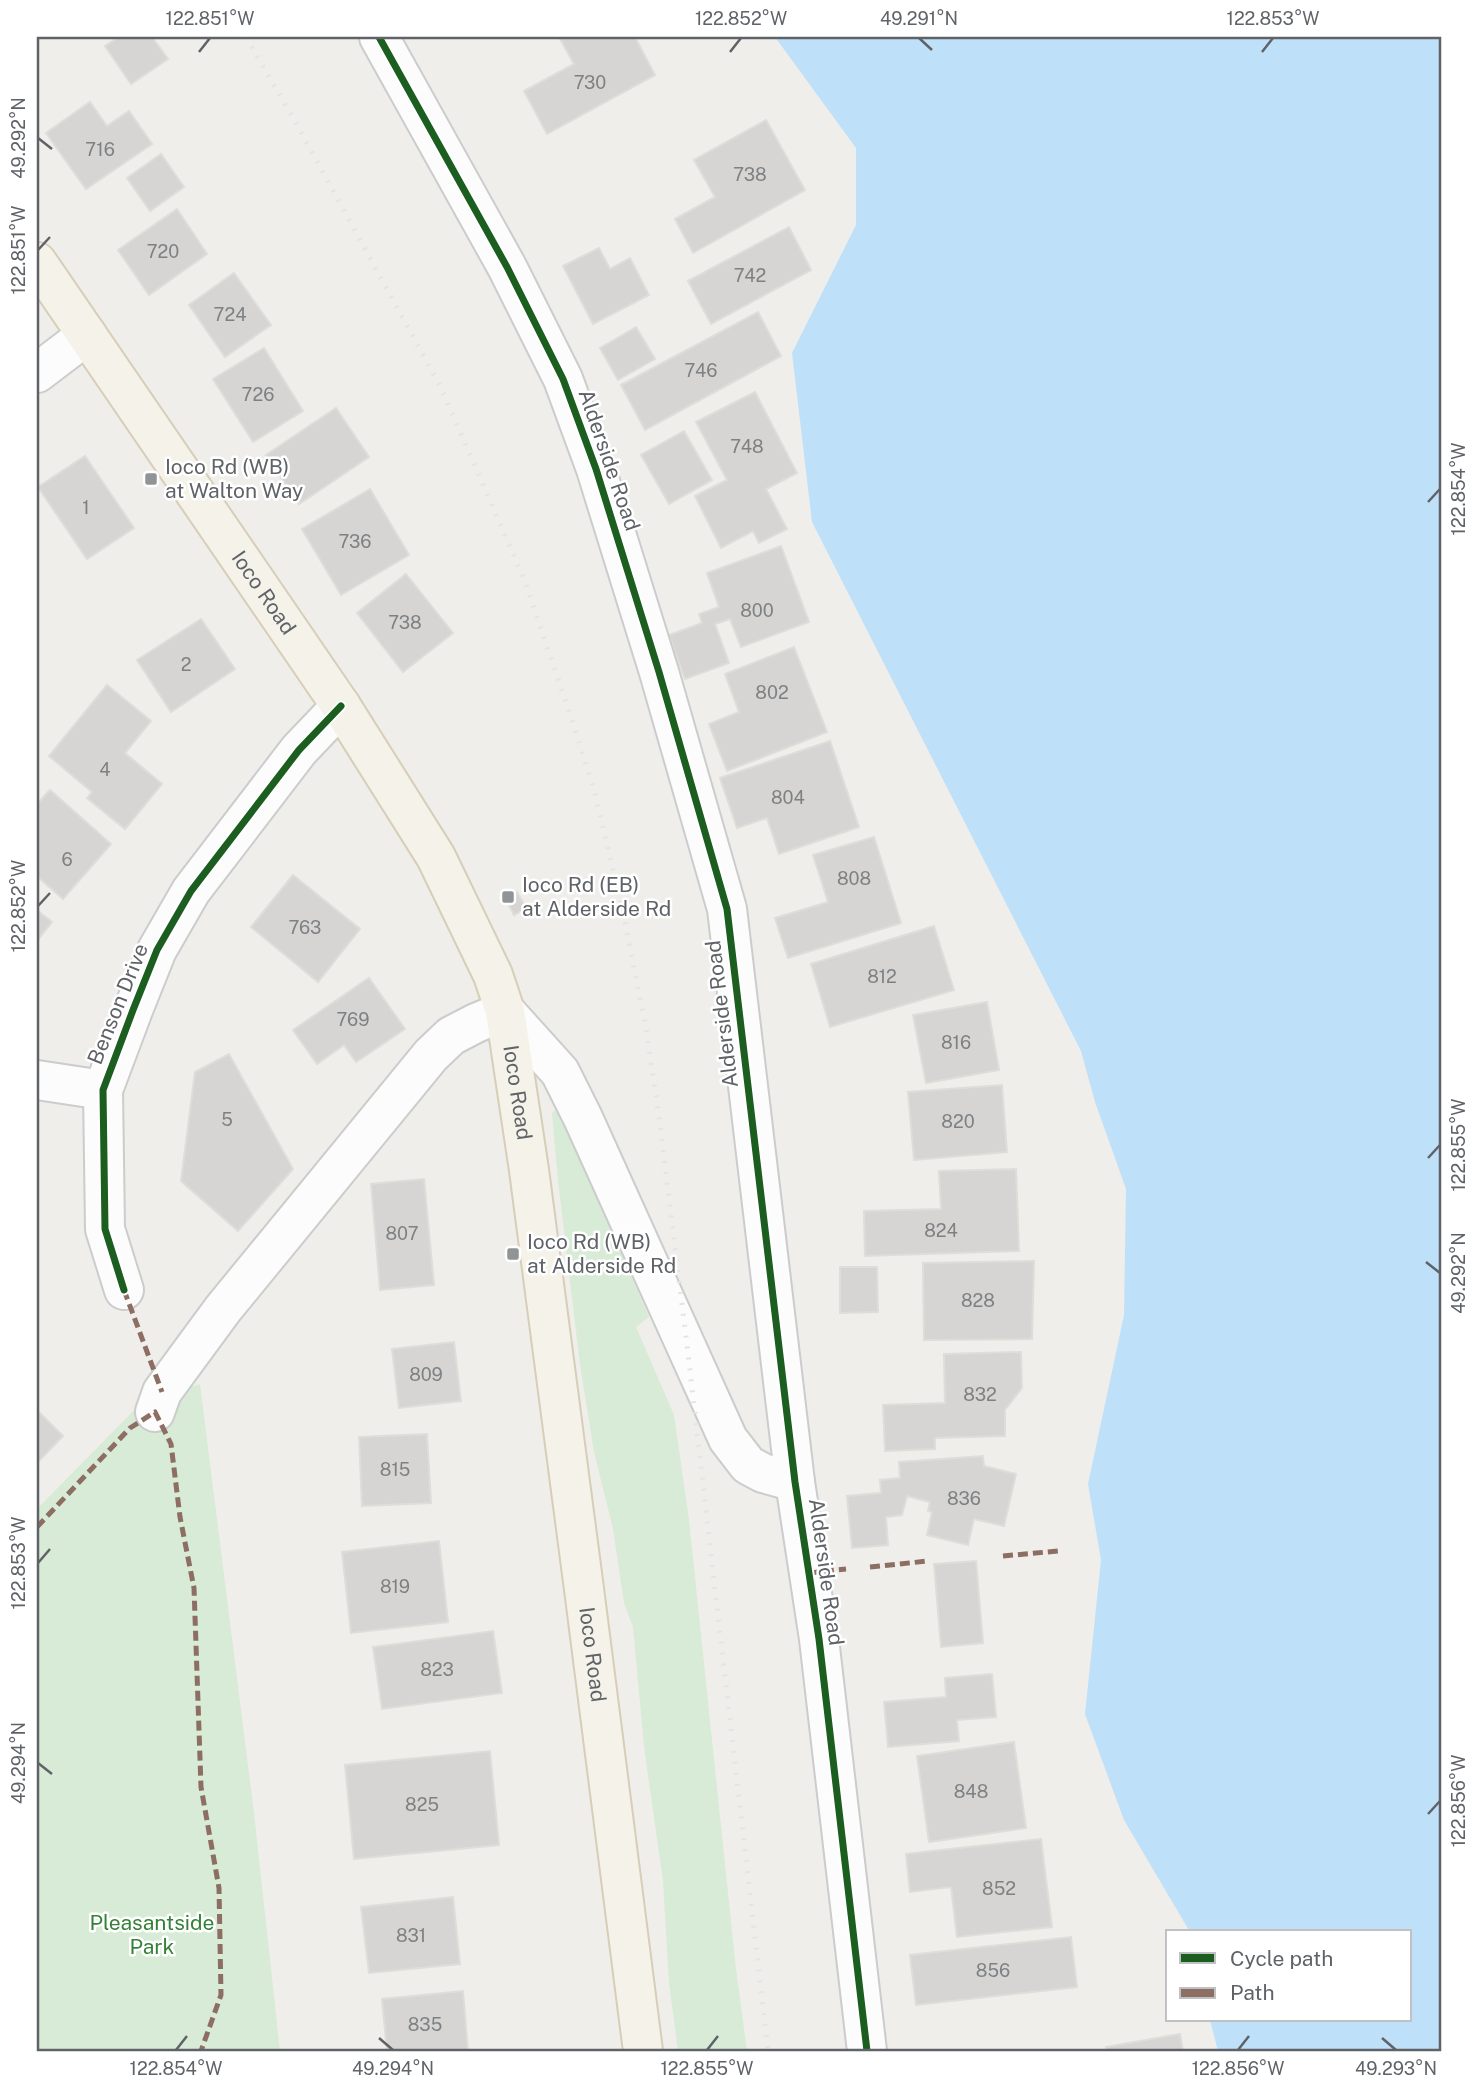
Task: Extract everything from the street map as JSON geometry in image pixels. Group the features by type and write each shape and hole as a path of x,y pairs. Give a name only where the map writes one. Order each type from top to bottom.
{"main road":[{"name":"Ioco Road","path":"37,262 341,706 436,857 493,975 505,1012 527,1157 643,2051"}],"street":[{"name":"Alderside Road","path":"379,37 507,267 563,379 596,469 659,672 723,895 729,922 795,1482 819,1639 867,2051"},
{"path":"37,373 87,335"},
{"name":"Benson Drive","path":"124,1290 105,1229 103,1090 157,950 191,891 299,750 341,706"},
{"name":"Alderside Road","path":"505,1012 560,1072 728,1439 748,1465 763,1473 795,1482"},
{"path":"155,1412 162,1392 223,1309 431,1055 451,1036 505,1012"},
{"path":"37,1080 103,1090"}],"green space":[{"path":"555,1110 567,1129 649,1317 636,1327 674,1415 689,1520 747,2051 678,2051 669,1983 663,1881 644,1747 633,1627 624,1603 613,1529 594,1452 580,1365 558,1181 552,1113"},
{"name":"Pleasantside Park","path":"200,1384 254,1813 280,2051 37,2051 37,1509 143,1401"}],"water":[{"path":"775,37 1441,37 1441,2051 1218,2051 1211,2022 1412,2022 1412,1930 1189,1930 1124,1820 1085,1714 1101,1560 1088,1484 1124,1315 1126,1189 1095,1102 1081,1051 812,522 792,353 856,225 856,148"}],"building":[{"path":"119,37 152,37 168,59 131,84 105,46"},
{"path":"559,37 635,37 655,75 547,134 524,91 574,64"},
{"path":"90,102 107,126 129,111 152,144 86,189 46,133"},
{"path":"766,120 805,190 693,253 675,219 715,197 694,160"},
{"path":"161,154 184,187 150,211 127,178"},
{"path":"177,209 207,254 149,295 118,250"},
{"path":"789,227 811,270 711,324 688,281"},
{"path":"599,248 610,269 630,258 649,295 593,324 563,266"},
{"path":"234,273 271,325 225,357 189,305"},
{"path":"758,312 781,356 645,430 621,385"},
{"path":"636,327 655,359 618,380 600,348"},
{"path":"264,348 303,411 253,442 213,379"},
{"path":"755,392 797,473 766,489 787,529 759,543 753,531 721,548 695,496 727,480 696,422"},
{"path":"336,408 369,457 299,504 266,455"},
{"path":"684,431 712,480 669,504 641,455"},
{"path":"85,456 134,528 87,559 38,487"},
{"path":"370,489 409,555 341,595 302,529"},
{"path":"781,546 809,622 741,647 730,619 715,624 729,663 685,679 669,635 702,623 699,614 719,607 707,573"},
{"path":"406,574 453,633 403,672 357,613"},
{"path":"201,619 235,669 171,712 137,660"},
{"path":"794,647 827,732 727,771 709,724 739,712 725,674"},
{"path":"107,685 151,721 125,753 162,784 125,829 87,798 92,792 49,756"},
{"path":"830,741 859,827 779,854 767,818 737,828 720,778"},
{"path":"50,790 111,844 63,899 37,876 37,804"},
{"path":"874,837 901,923 788,958 775,918 828,902 813,855"},
{"path":"293,875 360,929 318,982 251,927"},
{"path":"517,892 526,908 514,915 505,898"},
{"path":"37,910 52,922 37,941"},
{"path":"934,926 954,990 830,1027 811,964"},
{"path":"369,978 405,1029 356,1062 344,1045 317,1064 293,1030"},
{"path":"987,1002 999,1070 926,1083 913,1015"},
{"path":"229,1054 293,1169 238,1231 181,1181 195,1072"},
{"path":"1002,1085 1007,1152 914,1160 908,1092"},
{"path":"1016,1169 1019,1251 865,1256 864,1211 941,1209 939,1171"},
{"path":"424,1179 434,1285 380,1290 371,1184"},
{"path":"1034,1261 1032,1339 924,1340 923,1263"},
{"path":"840,1267 877,1267 878,1312 840,1313"},
{"path":"454,1342 461,1401 399,1408 392,1349"},
{"path":"1021,1352 1022,1388 1005,1410 1005,1436 935,1438 935,1449 885,1451 883,1405 945,1403 944,1354"},
{"path":"37,1410 63,1436 37,1463"},
{"path":"427,1434 431,1503 362,1506 359,1437"},
{"path":"983,1456 984,1466 1016,1474 1004,1526 974,1519 968,1545 927,1535 932,1512 928,1511 930,1502 907,1496 902,1515 886,1517 888,1545 852,1548 847,1496 881,1493 880,1480 900,1478 899,1462"},
{"path":"439,1541 448,1622 351,1633 342,1552"},
{"path":"976,1561 983,1643 941,1647 934,1564"},
{"path":"493,1631 502,1693 382,1709 373,1647"},
{"path":"992,1674 996,1717 957,1720 959,1741 888,1747 884,1702 946,1697 945,1678"},
{"path":"1014,1742 1026,1828 929,1842 917,1756"},
{"path":"490,1751 499,1845 354,1859 345,1765"},
{"path":"1041,1839 1052,1927 957,1937 951,1887 910,1892 906,1854"},
{"path":"453,1897 460,1964 369,1973 361,1907"},
{"path":"1071,1937 1077,1987 916,2005 910,1955"},
{"path":"463,1991 468,2051 387,2051 382,1999"},
{"path":"1180,2034 1183,2051 1107,2051 1106,2047"}],"railway":[{"path":"246,37 441,388 524,579 595,793 624,917 646,1029 659,1116 768,2051"}],"marked path":[{"path":"124,1290 162,1392"},
{"path":"37,1527 130,1428 155,1412 171,1444 180,1517 194,1588 201,1787 219,1888 221,1995 201,2051"},
{"path":"1003,1556 1058,1551"},
{"path":"870,1567 928,1561"},
{"path":"809,1573 846,1569"}],"cycle path":[{"path":"379,37 507,267 563,379 596,469 659,672 727,909 795,1482 819,1639 867,2051"},
{"path":"124,1290 105,1229 103,1090 157,950 191,891 299,750 341,706"}],"place":[{"name":"Ioco Rd (WB) at Walton Way","path":"151,479"},
{"name":"Ioco Rd (EB) at Alderside Rd","path":"508,897"},
{"name":"Ioco Rd (WB) at Alderside Rd","path":"513,1254"}]}
